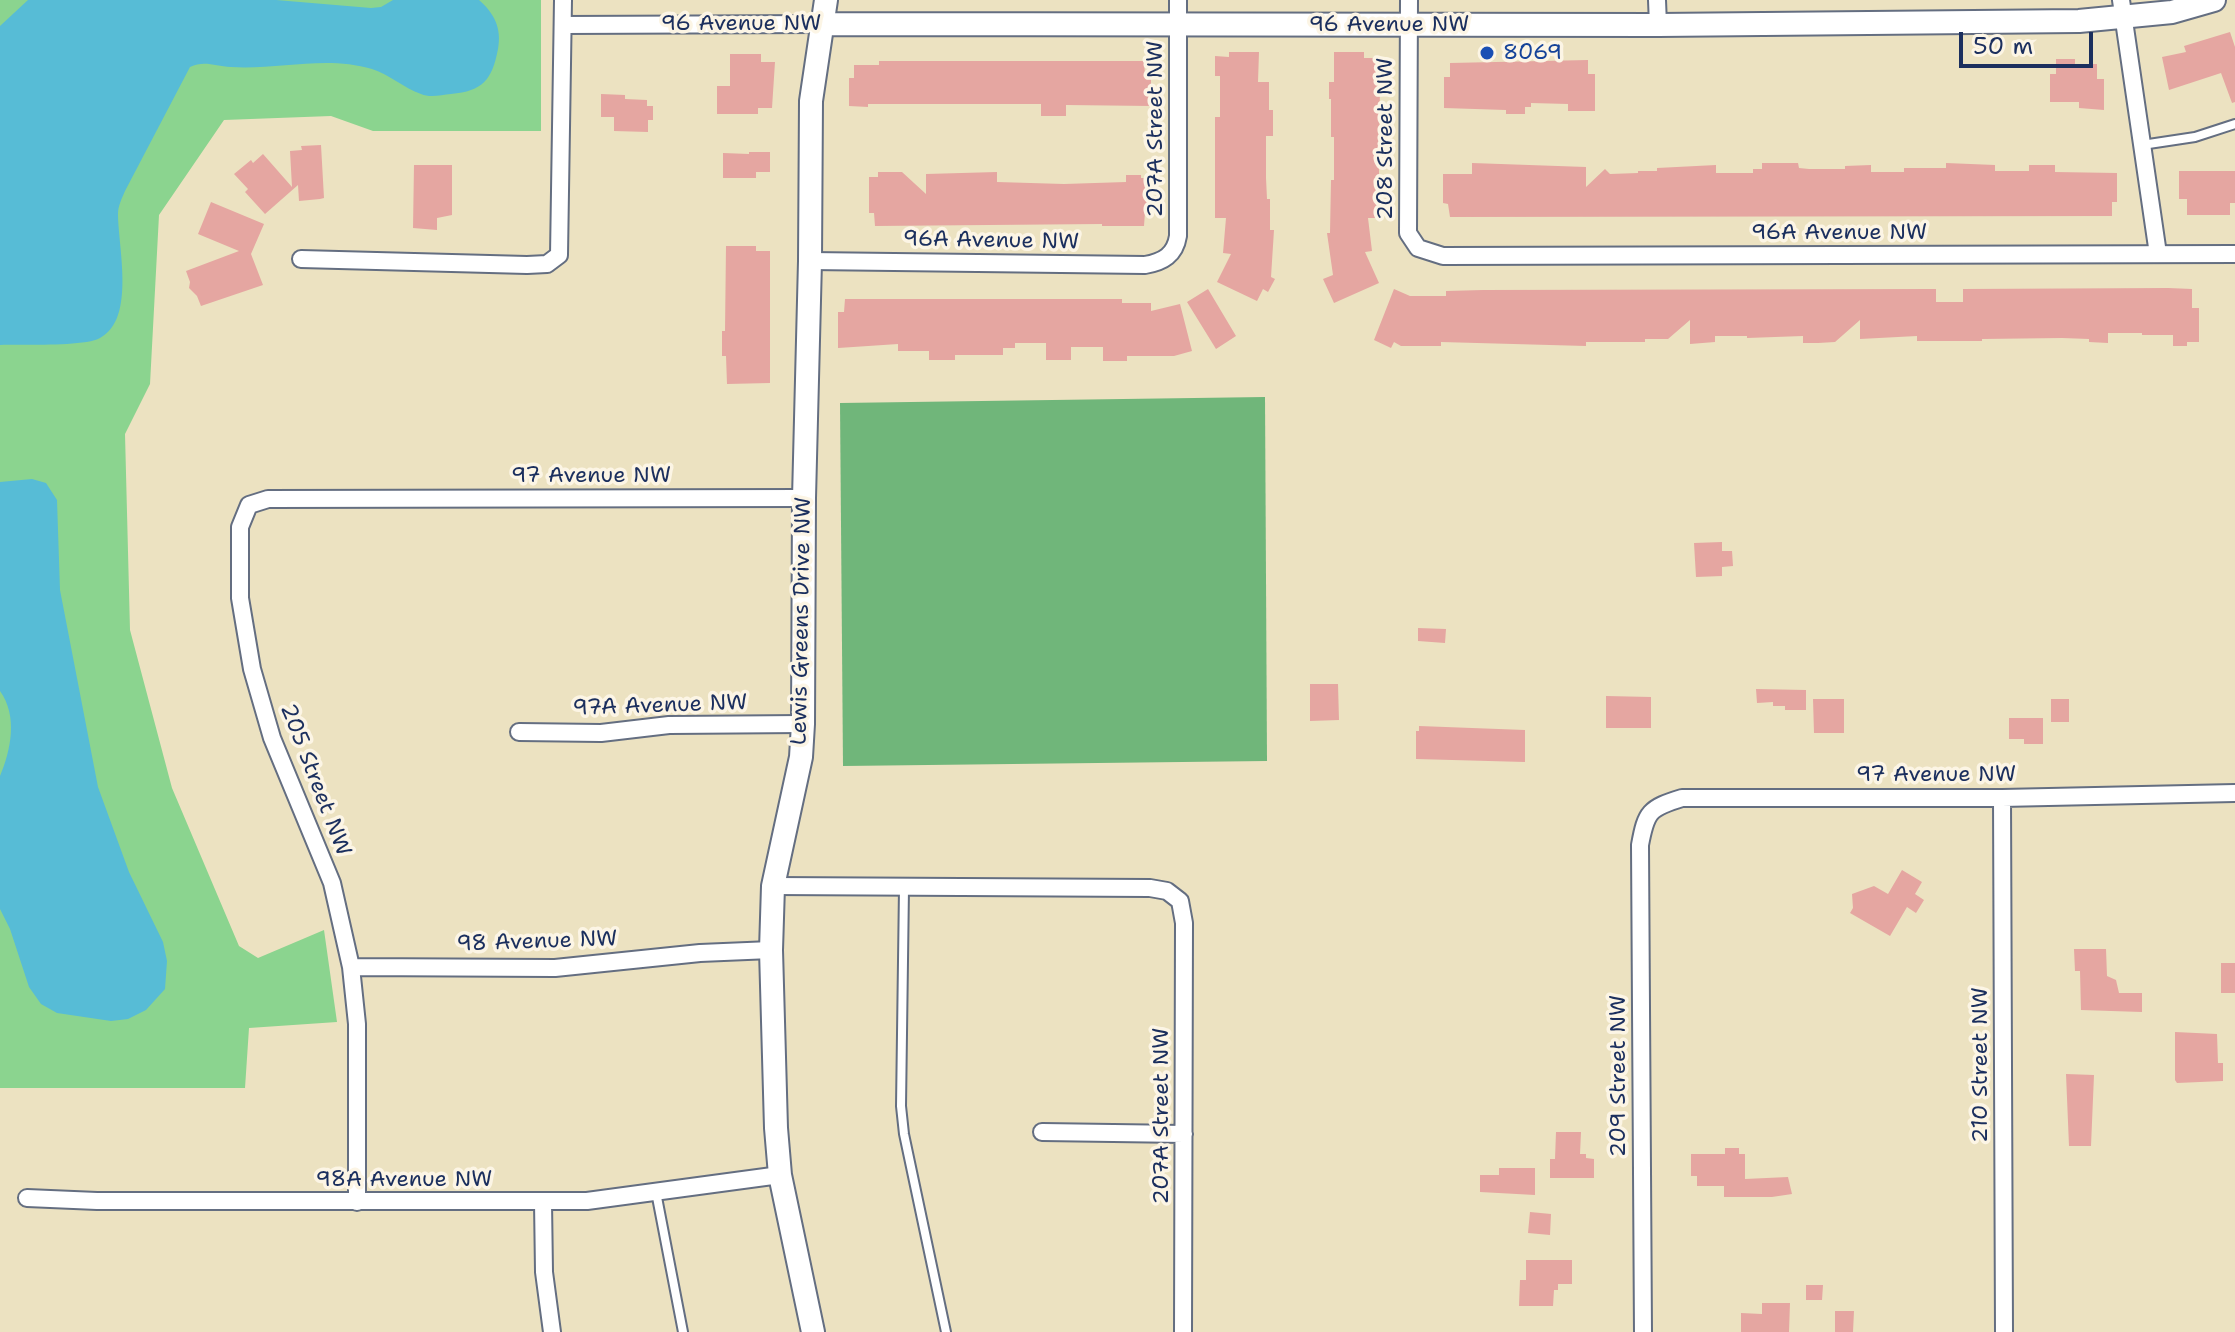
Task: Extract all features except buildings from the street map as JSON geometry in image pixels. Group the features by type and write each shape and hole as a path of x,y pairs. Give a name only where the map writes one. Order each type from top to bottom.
{"street":[{"path":"301,259 527,265 547,264 559,255 563,0"},
{"name":"Lewis Greens Drive NW","path":"813,1332 780,1175 771,950 773,886 801,757 803,724 811,101 826,0"},
{"name":"207A Street NW","path":"1170,256 1178,236 1178,0"},
{"name":"208 Street NW","path":"1409,0 1408,233 1418,248 1443,256"},
{"path":"1657,0 1658,25"},
{"name":"96 Avenue NW","path":"563,25 1658,25 2079,21 2122,9 2172,12 2214,0"},
{"path":"2122,9 2158,254"},
{"name":"96A Avenue NW","path":"1443,256 2235,254"},
{"name":"96A Avenue NW","path":"810,261 1145,265 1162,262 1170,256"},
{"name":"97 Avenue NW","path":"378,498 804,498"},
{"name":"205 Street NW","path":"357,1202 357,1024 351,967 332,883 272,738 252,669 240,598 240,527 249,505 268,499 378,498"},
{"name":"97A Avenue NW","path":"519,732 601,733 669,725 803,724"},
{"name":"97 Avenue NW","path":"1644,819 1663,804 1682,798 2002,798 2235,793"},
{"name":"210 Street NW","path":"2002,798 2004,1332"},
{"name":"209 Street NW","path":"1643,1332 1640,845 1644,819"},
{"path":"773,886 904,888"},
{"name":"207A Street NW","path":"904,888 1150,888 1167,891 1180,901 1184,923 1183,1332"},
{"name":"98 Avenue NW","path":"351,967 576,967 676,955 771,950"},
{"path":"1042,1132 1184,1134"},
{"name":"98A Avenue NW","path":"27,1198 587,1201 780,1175"},
{"path":"543,1202 544,1272 552,1332"}],"lane":[{"path":"2141,145 2195,137 2235,124"},
{"path":"904,888 901,1106 904,1134 946,1332"},
{"path":"656,1192 683,1332"}],"green space":[{"path":"0,0 541,0 541,131 373,131 331,116 224,120 159,215 150,384 125,434 130,630 172,788 239,946 258,958 324,930 337,1022 249,1028 245,1088 0,1088"},
{"path":"1265,397 1267,761 843,766 840,403"}],"water":[{"path":"28,0 276,0 371,8 381,7 393,0 479,0 496,22 499,41 493,69 484,82 471,90 436,96 421,94 379,72 355,65 320,63 231,67 205,64 190,67 119,205 122,299 111,329 100,338 81,343 0,345 0,26"},
{"path":"32,479 46,483 57,500 60,590 98,787 129,872 163,942 167,961 165,989 146,1010 128,1019 111,1021 57,1013 41,1004 29,987 10,929 0,909 0,776 7,755 11,722 0,691 0,482"}],"place":[{"name":"8069","path":"1487,53"}]}
